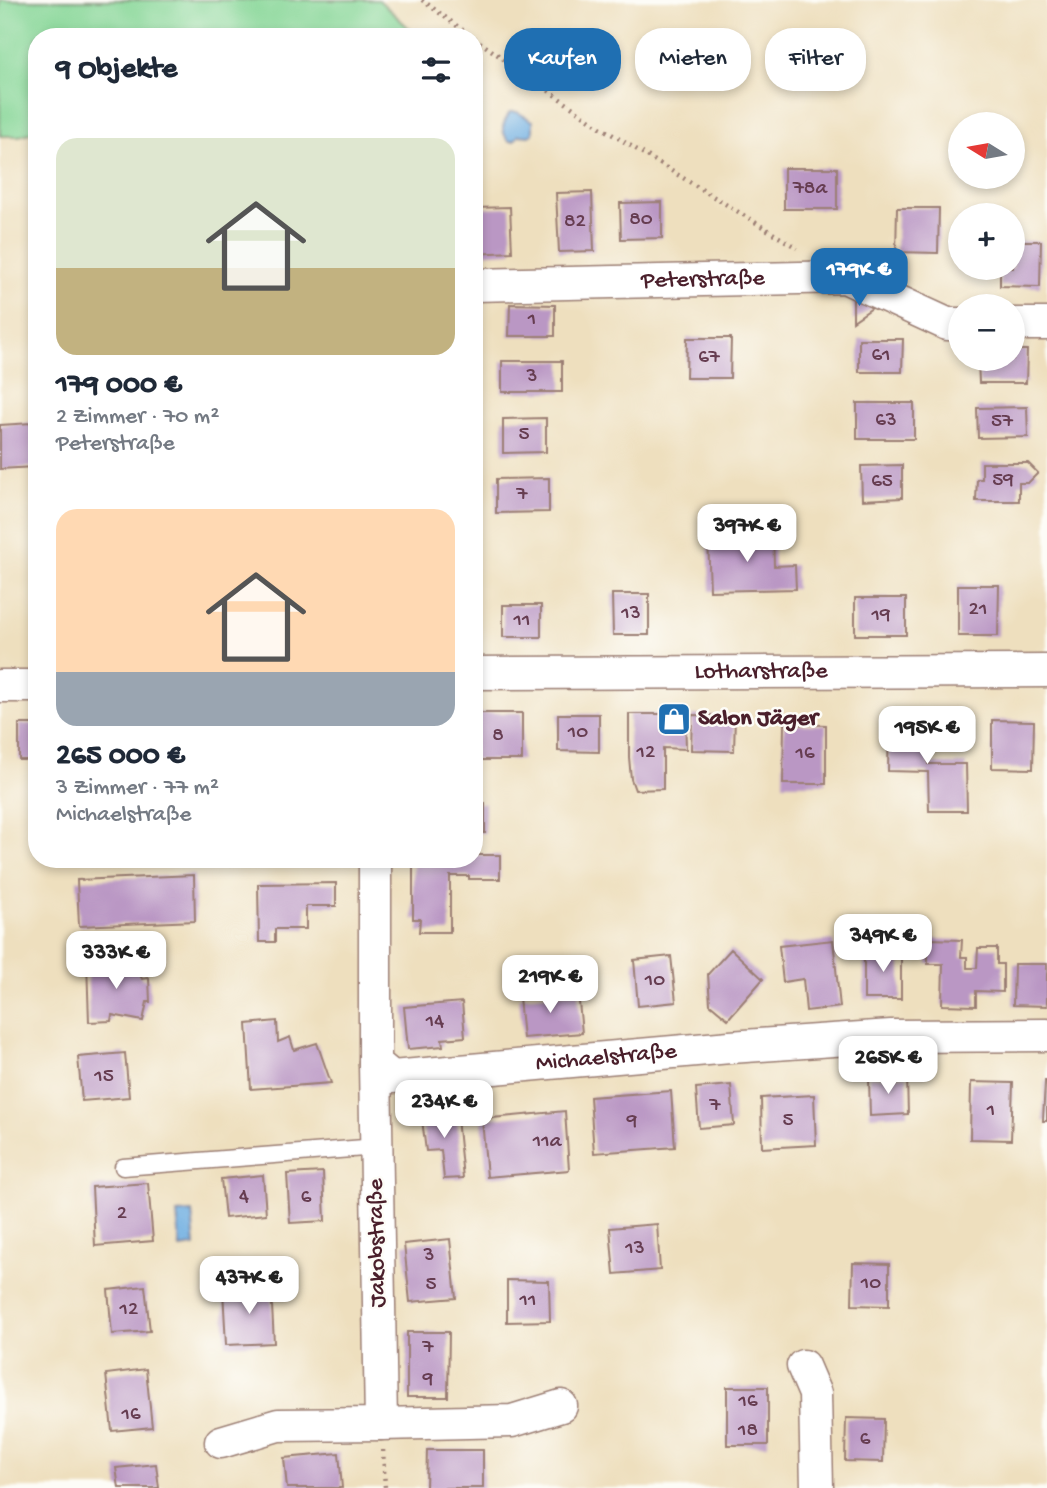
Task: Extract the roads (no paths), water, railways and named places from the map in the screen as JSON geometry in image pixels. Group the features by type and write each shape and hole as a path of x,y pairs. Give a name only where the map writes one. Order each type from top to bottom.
{"street":[{"name":"Peterstraße","path":"483,285 845,278 948,324"},
{"path":"1025,324 1047,324"},
{"name":"Lotharstraße","path":"483,673 1047,671"},
{"path":"0,686 28,686"},
{"path":"375,868 375,1063"},
{"name":"Michaelstraße","path":"375,1063 392,1077 891,1036 1047,1035"},
{"name":"Jakobstraße","path":"375,1063 381,1424"},
{"path":"803,1366 815,1394 817,1488"},
{"path":"221,1442 278,1425 512,1421 561,1406"}],"lane":[{"path":"123,1167 377,1147"}],"water":[{"path":"510,112 517,112 533,121 533,134 519,135 514,141 509,141 503,126"},
{"path":"192,1212 195,1246 180,1248 177,1213"}],"place":[{"name":"Salon Jäger","path":"674,719"}]}
